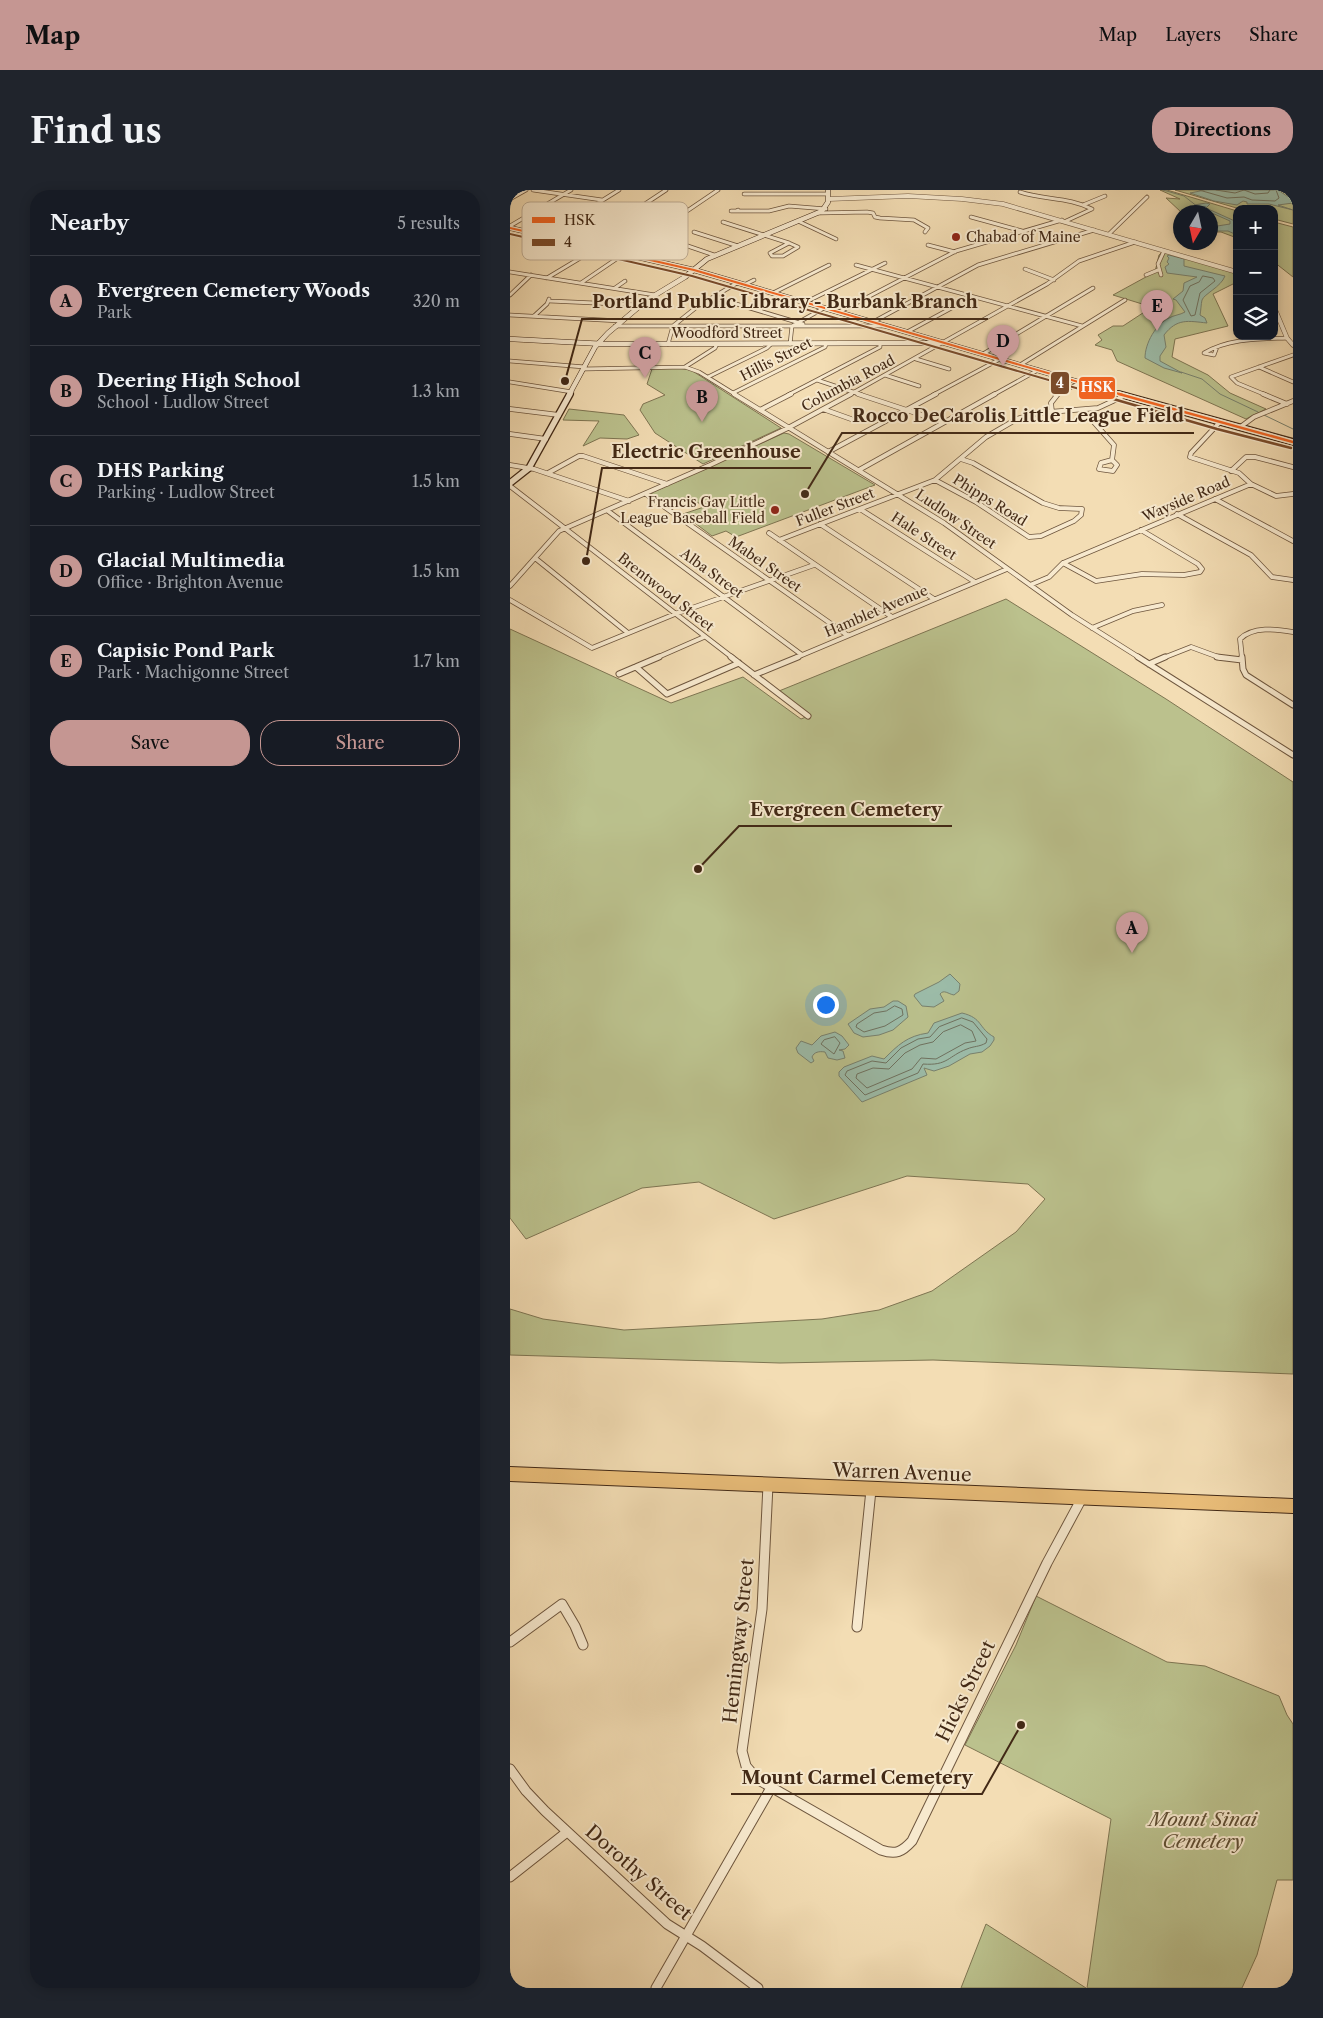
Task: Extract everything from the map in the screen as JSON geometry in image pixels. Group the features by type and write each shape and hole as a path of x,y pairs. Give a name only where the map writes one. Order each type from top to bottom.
{"main road":[{"path":"510,484 529,468 597,344 615,326 639,305 694,270 707,259 820,213 826,209 828,194"},
{"path":"651,260 744,284 1219,423 1293,442"},
{"name":"Woodford Street","path":"511,340 597,344 880,344 944,342"},
{"name":"Warren Avenue","path":"510,1474 1293,1506"}],"street":[{"path":"510,199 526,190"},
{"path":"533,190 602,200"},
{"path":"551,202 571,190"},
{"path":"599,202 619,190"},
{"path":"648,202 666,190"},
{"path":"688,211 718,190"},
{"path":"884,196 913,191"},
{"path":"744,194 902,196 907,192 1003,204 1233,271"},
{"path":"840,312 955,252 1064,221 1092,210 1090,207 1060,198 1029,195 1020,192"},
{"path":"1083,205 1105,196"},
{"path":"1109,234 1147,197"},
{"path":"738,210 769,211 791,206 826,209"},
{"path":"820,213 873,213 875,217 880,218 924,220"},
{"path":"971,217 1023,232"},
{"path":"510,227 522,220"},
{"path":"914,220 928,228 925,232"},
{"path":"723,222 789,243 797,248 782,256 769,255 789,243"},
{"path":"800,222 836,239"},
{"path":"874,322 982,263 1094,230"},
{"path":"694,232 738,246"},
{"name":"Columbia Road","path":"511,584 559,531 646,494 788,428 916,359 1054,280 1079,261 1136,242"},
{"path":"928,245 955,252"},
{"path":"688,247 714,256"},
{"path":"1161,275 1158,270 1158,264 1164,251"},
{"path":"547,278 577,260"},
{"path":"581,283 616,260"},
{"path":"806,302 885,263"},
{"path":"773,293 829,265"},
{"path":"856,265 1082,326"},
{"path":"1025,269 1054,280"},
{"path":"1146,276 1158,270"},
{"path":"510,272 655,295"},
{"path":"510,295 531,275"},
{"path":"744,284 754,280"},
{"path":"615,288 625,281"},
{"path":"668,344 673,326 691,311 737,283"},
{"path":"983,354 1093,288"},
{"path":"713,297 809,326"},
{"path":"907,332 972,297"},
{"path":"534,316 550,300 639,305"},
{"path":"1020,365 1125,300"},
{"path":"790,344 792,326 796,322 824,308"},
{"path":"510,315 621,321"},
{"path":"1278,317 1287,338 1293,345"},
{"path":"615,326 886,326"},
{"path":"1217,347 1254,339 1287,338"},
{"path":"685,367 715,348 717,344"},
{"path":"708,377 767,348 770,344"},
{"name":"Hillis Street","path":"734,394 825,347 826,344"},
{"path":"760,410 880,347 880,344"},
{"path":"1287,404 1231,379 1234,376 1293,355"},
{"path":"828,452 1000,358"},
{"path":"916,359 949,369"},
{"name":"Ludlow Street","path":"510,361 584,368 685,367 708,377 944,523 1030,586 1092,628 1293,755"},
{"path":"1259,368 1293,382"},
{"path":"859,470 1038,370"},
{"path":"885,375 919,386"},
{"path":"817,380 943,422"},
{"path":"510,382 572,392"},
{"path":"1052,412 1051,403 1055,395 1082,382"},
{"name":"Fuller Street","path":"778,540 935,480 986,437 1013,421 1032,414 1084,410 1109,404 1126,395"},
{"path":"1239,428 1254,417 1293,401"},
{"path":"510,409 559,415"},
{"path":"823,410 851,419"},
{"path":"1084,410 1092,422 1112,442 1114,449 1112,460"},
{"name":"Wayside Road","path":"1030,586 1049,577 1063,563 1251,484 1248,480 1232,471 1190,457 1191,453 1219,423"},
{"path":"510,434 546,439"},
{"path":"548,473 579,456 583,456 667,484"},
{"path":"1232,471 1246,457 1254,457 1293,467"},
{"name":"Phipps Road","path":"935,480 976,502 1029,537 1041,536 1074,521 1081,515 1082,509 1059,508 1043,503 985,470 961,459"},
{"path":"510,465 548,473 629,501"},
{"name":"Brentwood Street","path":"510,484 565,529 808,716"},
{"path":"1251,484 1278,498 1293,494"},
{"name":"Mabel Street","path":"646,494 847,635"},
{"path":"1215,498 1293,541"},
{"name":"Hale Street","path":"860,509 975,582"},
{"name":"Alba Street","path":"608,511 802,654"},
{"path":"1177,514 1251,556 1272,577 1293,580"},
{"path":"820,524 934,599"},
{"path":"1063,563 1096,581 1142,574 1200,572 1202,569 1198,564 1141,530"},
{"path":"769,533 892,617"},
{"path":"535,558 628,633"},
{"path":"510,600 589,647 595,647 675,614 814,564"},
{"name":"Hamblet Avenue","path":"754,675 1007,569"},
{"path":"1092,628 1133,611 1162,605"},
{"path":"1293,632 1270,629 1242,636 1240,639 1244,672 1249,678 1293,705"},
{"path":"619,674 704,637"},
{"path":"1149,664 1182,649 1191,647 1224,659 1242,660"},
{"path":"636,667 667,694 738,663"},
{"name":"Hemingway Street","path":"768,1485 764,1534 764,1586 756,1665 742,1751 744,1763 750,1773 772,1786"},
{"path":"857,1627 871,1490"},
{"name":"Hicks Street","path":"772,1786 880,1850 894,1854 903,1851 912,1841 1047,1563 1082,1498"},
{"path":"510,1642 562,1604 575,1626 583,1645"},
{"name":"Dorothy Street","path":"510,1768 526,1790 567,1832 605,1864 667,1924 702,1946 758,1988"},
{"path":"656,1988 772,1786"},
{"path":"510,1877 567,1832"}],"green space":[{"path":"1160,190 1167,190 1217,205 1174,205 1166,198 1180,199"},
{"path":"1175,190 1293,190 1293,224 1278,220 1278,205 1233,205 1233,207"},
{"path":"1218,205 1233,210 1233,236 1218,232"},
{"path":"1278,223 1293,227 1293,277 1278,265"},
{"path":"1164,251 1233,271 1233,284 1213,294 1228,326 1175,339 1172,357 1208,375 1230,393 1266,409 1246,419 1117,361 1112,350 1095,345 1102,340 1098,335 1113,326 1123,326 1152,307 1113,295 1155,272 1159,255"},
{"path":"679,368 691,370 781,428 703,464 655,433 640,410 643,404 665,395 647,384 652,369"},
{"path":"569,409 624,415 639,435 627,439 600,438 583,446 599,421 563,420"},
{"path":"784,433 789,434 875,485 736,537 726,531 712,536 683,514 704,507 689,496 667,504 651,493"},
{"path":"1006,599 1166,699 1293,782 1293,1374 933,1360 780,1363 510,1355 510,1309 543,1319 624,1330 822,1319 879,1310 932,1291 1016,1232 1045,1199 1028,1184 907,1176 774,1219 699,1182 642,1188 526,1239 510,1218 510,629 671,703 743,677 801,719 811,715 779,691"},
{"name":"Mount Sinai Cemetery","path":"1036,1596 1167,1662 1205,1666 1279,1696 1293,1724 1293,1880 1277,1880 1257,1955 1242,1988 1087,1988 1111,1819 965,1745 1016,1645"},
{"path":"986,1924 1086,1988 961,1988"}],"water":[{"path":"1205,190 1278,190 1293,198 1293,203 1278,205 1247,204 1247,202 1243,201 1237,205 1214,201 1190,193"},
{"path":"1206,203 1210,204 1209,205 1194,205"},
{"path":"1218,213 1233,220 1233,233 1218,231 1218,226 1230,224 1230,221 1218,216"},
{"path":"1167,256 1184,259 1184,266 1225,276 1220,284 1202,300 1200,315 1205,318 1207,323 1188,321 1178,323 1164,335 1166,347 1160,356 1160,361 1182,373 1164,368 1145,358 1149,340 1156,329 1169,318 1185,312 1176,300 1173,299 1183,291 1184,283 1197,277 1167,273 1165,267 1169,264"},
{"path":"950,974 960,984 959,991 954,995 945,992 940,994 944,1001 934,1007 922,1006 914,996 915,994"},
{"path":"893,1001 898,1001 906,1006 908,1017 893,1030 879,1035 863,1037 854,1033 848,1024 870,1009 884,1007"},
{"path":"962,1013 977,1020 994,1037 990,1046 982,1052 970,1054 949,1066 934,1071 924,1068 927,1075 862,1102 839,1076 839,1072 844,1067 872,1056 884,1059 903,1042 914,1036 928,1033 934,1023"},
{"path":"835,1032 842,1036 849,1045 845,1049 839,1050 843,1051 845,1058 837,1060 828,1058 825,1052 819,1052 813,1055 814,1061 811,1063 798,1053 796,1048 801,1041 812,1045 821,1036"}],"waterway":[{"path":"1163,190 1184,196 1195,205"},
{"path":"1181,372 1202,379 1220,394 1258,412"},
{"path":"1264,415 1293,429"}],"transit line":[{"name":"HSK","path":"510,228 522,231"},
{"name":"4","path":"510,234 522,237"},
{"name":"4","path":"623,260 692,276 1217,429 1291,448"},
{"name":"HSK","path":"650,260 694,270 1219,423 1293,442"}],"place":[{"name":"Chabad of Maine","path":"956,237"},
{"name":"Capisic Pond Park","path":"1157,331"},
{"name":"Glacial Multimedia","path":"1003,366"},
{"name":"DHS Parking","path":"645,378"},
{"name":"Portland Public Library - Burbank Branch","path":"565,381"},
{"name":"Deering High School","path":"702,422"},
{"name":"Rocco DeCarolis Little League Field","path":"805,494"},
{"name":"Francis Gay Little League Baseball Field","path":"775,510"},
{"name":"Electric Greenhouse","path":"586,561"},
{"name":"Evergreen Cemetery","path":"698,869"},
{"name":"Evergreen Cemetery Woods","path":"1132,953"},
{"name":"Mount Carmel Cemetery","path":"1021,1725"}]}
